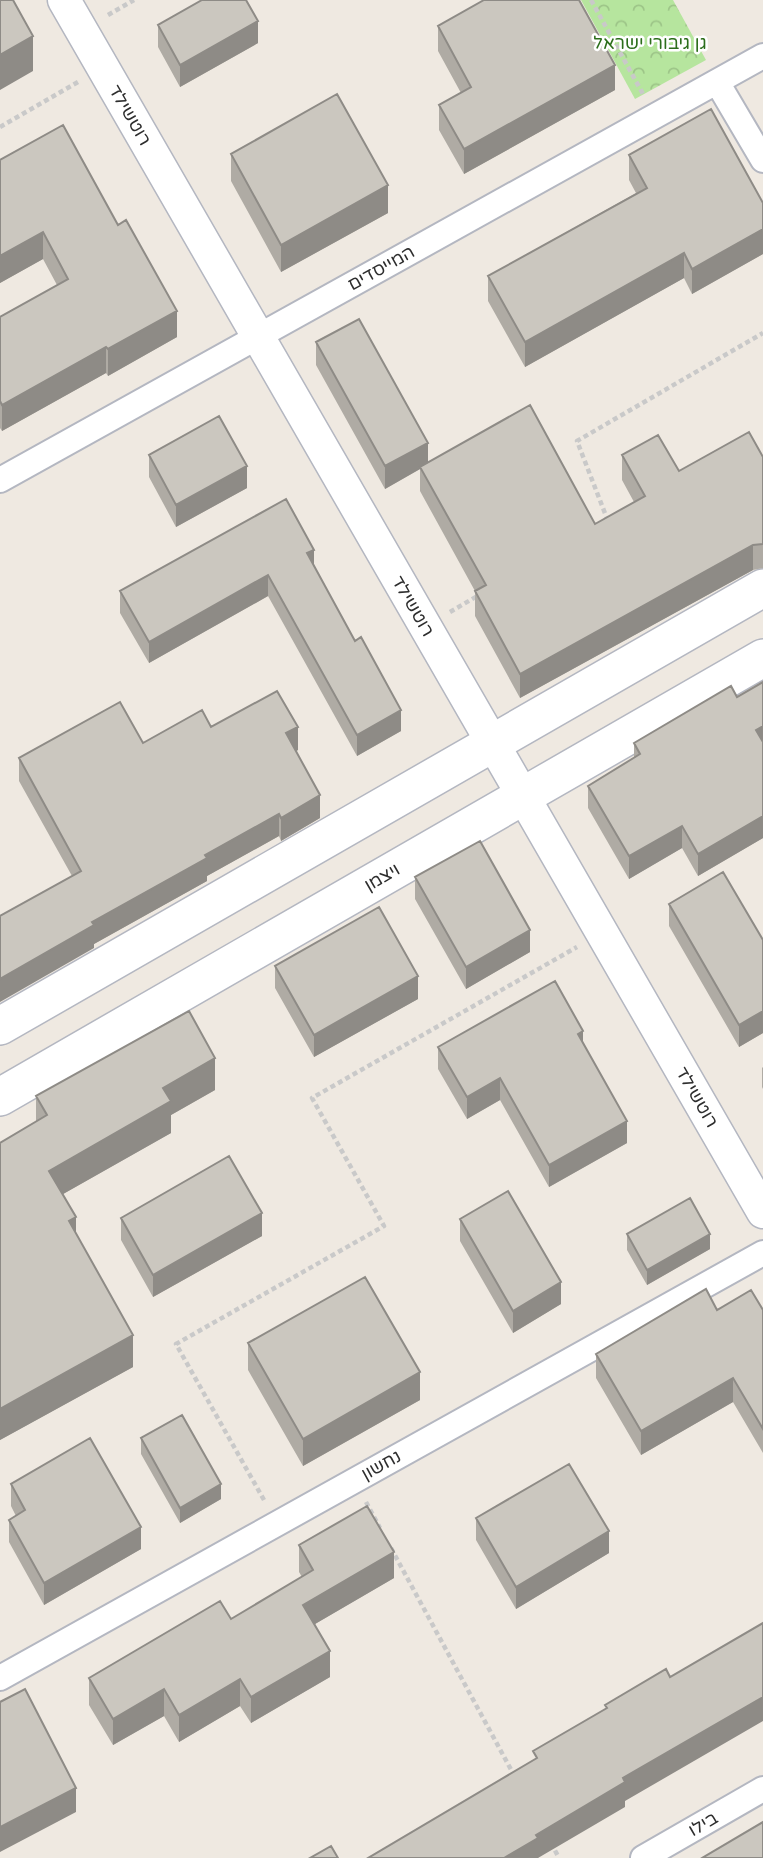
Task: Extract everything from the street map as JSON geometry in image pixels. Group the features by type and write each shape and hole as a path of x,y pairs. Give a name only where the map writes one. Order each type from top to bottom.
{"main road":[{"path":"0,1026 763,588"},
{"name":"ויצמן","path":"0,1097 763,658"}],"street":[{"name":"רוטשילד","path":"64,0 763,1212"},
{"name":"המייסדים","path":"0,480 763,56"},
{"path":"717,82 763,160"},
{"name":"נחשון","path":"0,1678 763,1253"},
{"name":"בילו","path":"643,1858 763,1789"}],"path":[{"path":"591,0 655,116"},
{"path":"0,127 104,68"},
{"path":"609,520 577,441 763,333"},
{"path":"597,527 609,520 619,520"},
{"path":"425,626 482,593"},
{"path":"278,1523 176,1344 384,1226 312,1098 602,933"},
{"path":"354,1481 380,1529"},
{"path":"387,1542 520,1785"},
{"path":"546,1834 559,1858"}],"green space":[{"name":"גן גיבורי ישראל","path":"581,0 673,0 706,60 635,99"}],"building":[{"path":"0,0 13,0 33,36 0,55"},
{"path":"202,0 246,0 258,21 180,65 158,25"},
{"path":"484,0 579,0 615,65 464,149 439,105 471,87 438,26"},
{"path":"337,94 388,185 281,245 231,154"},
{"path":"711,109 763,203 763,229 692,269 684,253 525,342 488,276 647,188 629,155"},
{"path":"63,125 118,225 126,220 177,311 2,405 0,317 68,279 43,232 0,256 0,160"},
{"path":"359,319 428,443 385,466 316,342"},
{"path":"530,405 595,524 645,496 622,455 658,435 679,471 749,432 763,457 763,544 753,545 520,674 475,591 486,585 420,467"},
{"path":"219,416 247,466 176,505 149,455"},
{"path":"286,499 314,550 307,553 355,641 361,637 401,710 357,735 268,575 149,642 120,591"},
{"path":"763,682 763,726 756,730 763,742 763,816 698,854 682,826 629,856 588,786 640,754 634,743 731,686 737,697"},
{"path":"277,691 298,727 286,733 320,795 281,818 279,814 205,855 207,858 92,922 94,925 0,979 0,916 81,871 19,758 120,702 143,743 202,710 211,727"},
{"path":"480,841 530,930 466,967 415,877"},
{"path":"723,872 763,940 763,1011 739,1025 669,904"},
{"path":"379,907 418,976 314,1035 275,966"},
{"path":"555,981 583,1031 578,1034 627,1121 549,1165 500,1078 467,1097 438,1047"},
{"path":"189,1011 215,1058 163,1088 171,1101 49,1171 76,1217 69,1221 133,1335 0,1409 0,1143 47,1115 36,1096"},
{"path":"229,1156 262,1213 153,1275 121,1218"},
{"path":"508,1191 561,1282 513,1311 460,1219"},
{"path":"690,1198 710,1234 647,1270 627,1234"},
{"path":"365,1277 420,1372 303,1439 248,1343"},
{"path":"706,1289 717,1310 751,1290 763,1310 763,1429 733,1378 641,1431 596,1354"},
{"path":"182,1415 221,1484 180,1508 141,1438"},
{"path":"90,1438 141,1527 44,1583 9,1520 25,1510 11,1484"},
{"path":"569,1464 609,1531 516,1587 476,1518"},
{"path":"367,1506 394,1552 303,1605 330,1651 251,1697 240,1679 179,1715 164,1689 113,1719 89,1678 220,1601 231,1619 313,1570 299,1545"},
{"path":"763,1623 763,1697 623,1778 625,1782 536,1835 538,1838 504,1858 368,1858 537,1758 533,1751 607,1708 605,1705 666,1669 670,1677"},
{"path":"25,1689 76,1788 0,1827 0,1702"},
{"path":"763,1822 763,1858 702,1858"},
{"path":"331,1846 338,1858 310,1858"}]}
